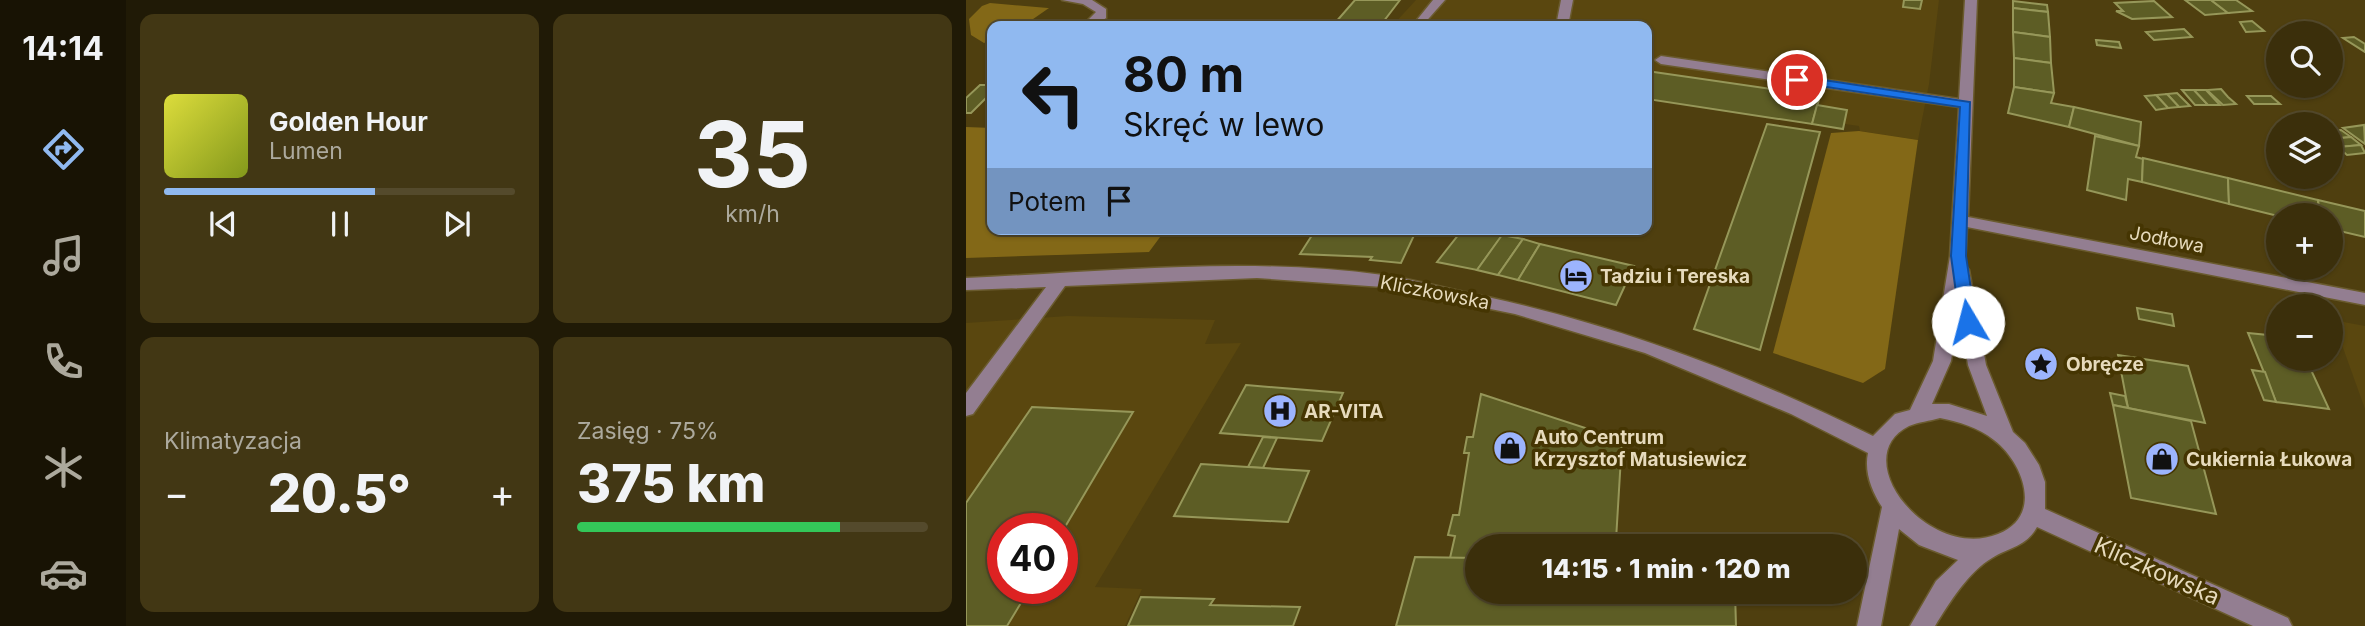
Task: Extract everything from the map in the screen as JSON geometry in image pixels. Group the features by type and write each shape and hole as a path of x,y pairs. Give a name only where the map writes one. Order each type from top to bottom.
{"street":[{"path":"1068,0 1086,1 1102,10 1100,18 1096,21"},
{"path":"1421,21 1439,0"},
{"path":"1563,21 1567,0"},
{"path":"1919,412 1942,361 1958,256 1971,0"},
{"path":"1661,60 1966,104"},
{"name":"Jodłowa","path":"1961,221 2365,299"},
{"path":"1958,256 1977,365 2005,436"},
{"name":"Kliczkowska","path":"966,284 1258,272 1383,281 1515,308 1650,347 1798,408 1877,448"},
{"path":"966,408 1060,280"},
{"path":"1919,412 1963,414 1985,423 2005,436 2022,454 2033,474 2038,495 2034,515 2024,532 2007,544 1984,550 1959,549 1934,541 1910,527 1892,509 1880,488 1875,467 1877,448 1886,432 1900,419 1919,412"},
{"path":"1869,626 1892,509"},
{"name":"Kliczkowska","path":"2034,515 2280,626"},
{"path":"1922,626 1944,589 1984,550"}],"shaded area":[{"path":"1416,0 1939,0 1929,84 1918,140 1860,131 1859,126 1652,96 1652,21 1397,21"},
{"path":"990,3 1049,8 1030,21 987,21 987,42 984,43 971,35 969,19 982,6"},
{"path":"966,127 987,128 987,235 1162,235 1149,252 966,258"},
{"path":"1859,131 1918,140 1885,369 1863,383 1773,353 1831,133"},
{"path":"1068,316 1215,320 1205,344 1241,343 1095,587 1142,589 1125,626 966,626 966,323"},
{"path":"2343,322 2365,326 2365,409 2343,348"}],"building":[{"path":"1355,0 1400,0 1384,21 1337,21"},
{"path":"1904,0 1922,0 1920,9 1903,7"},
{"path":"2185,0 2211,0 2228,13 2205,15"},
{"path":"2211,0 2236,0 2252,11 2228,13"},
{"path":"2013,1 2047,5 2048,12 2013,8"},
{"path":"2154,1 2172,17 2132,19 2116,11 2123,11 2115,3"},
{"path":"2013,8 2048,12 2050,37 2013,32"},
{"path":"2252,21 2264,31 2246,32 2240,22"},
{"path":"2184,29 2192,37 2154,40 2146,32"},
{"path":"2013,32 2050,37 2051,63 2014,58"},
{"path":"2354,37 2365,44 2365,52 2343,38"},
{"path":"2096,40 2119,42 2121,48 2097,45"},
{"path":"2014,58 2051,63 2054,93 2014,87"},
{"path":"1652,72 1820,96 1812,124 1652,100"},
{"path":"980,85 987,85 987,97 971,113 966,113 966,98"},
{"path":"2014,87 2054,93 2051,103 2074,107 2069,127 2008,113"},
{"path":"2221,89 2236,104 2223,105 2207,90"},
{"path":"2182,90 2194,90 2208,105 2195,105"},
{"path":"2194,90 2206,90 2220,105 2208,105"},
{"path":"2177,93 2190,106 2179,107 2167,94"},
{"path":"2167,94 2179,107 2168,108 2156,95"},
{"path":"2156,95 2168,108 2156,110 2145,96"},
{"path":"2247,96 2266,96 2280,104 2254,104"},
{"path":"1817,105 1847,110 1843,129 1812,124"},
{"path":"2074,107 2141,122 2139,146 2069,127"},
{"path":"1767,124 1820,132 1760,350 1694,329"},
{"path":"2364,125 2365,144 2343,128"},
{"path":"2095,136 2139,146 2136,157 2143,159 2142,182 2128,179 2126,200 2087,190"},
{"path":"2351,137 2361,145 2343,147 2343,138"},
{"path":"2361,145 2365,153 2347,155 2343,147"},
{"path":"2143,158 2228,178 2229,204 2142,182"},
{"path":"2228,178 2318,200 2318,203 2266,203 2266,213 2229,204"},
{"path":"2343,206 2365,211 2365,237 2343,232"},
{"path":"1312,235 1414,235 1401,263 1370,260 1372,257 1300,254"},
{"path":"1458,235 1503,235 1477,270 1437,262"},
{"path":"1502,235 1523,239 1498,275 1477,270"},
{"path":"1523,239 1540,244 1518,280 1498,275"},
{"path":"1540,244 1634,266 1616,305 1518,280"},
{"path":"2137,308 2172,314 2174,326 2139,319"},
{"path":"2248,333 2266,335 2266,371 2312,371 2329,409 2276,402"},
{"path":"2118,355 2188,366 2205,423 2128,408"},
{"path":"2252,370 2265,372 2276,402 2264,400"},
{"path":"1246,385 1343,393 1322,441 1220,433"},
{"path":"2110,393 2125,396 2128,408 2113,405"},
{"path":"1481,394 1622,440 1616,534 1465,534 1465,558 1450,558 1455,536 1448,535 1453,515 1459,515 1469,453 1464,453 1467,437 1473,437"},
{"name":"Cukiernia Łukowa","path":"2113,405 2191,421 2216,514 2131,498"},
{"path":"1032,407 1133,412 1073,513 987,513 987,604 1020,604 1007,626 966,626 966,503"},
{"path":"1263,437 1277,438 1263,468 1248,467"},
{"path":"1201,464 1309,471 1288,522 1174,516"},
{"path":"1415,557 1465,558 1465,604 1735,604 1736,626 1396,626"},
{"path":"1141,597 1214,599 1210,605 1300,607 1293,626 1128,626"}],"place":[{"name":"Tadziu i Tereska","path":"1576,276"},
{"name":"Obręcze","path":"2041,364"},
{"name":"AR-VITA","path":"1280,411"},
{"name":"Auto Centrum Krzysztof Matusiewicz","path":"1510,448"},
{"name":"Cukiernia Łukowa","path":"2162,459"}],"route":[{"path":"1797,80 1966,104 1958,256 1968,322"}]}
